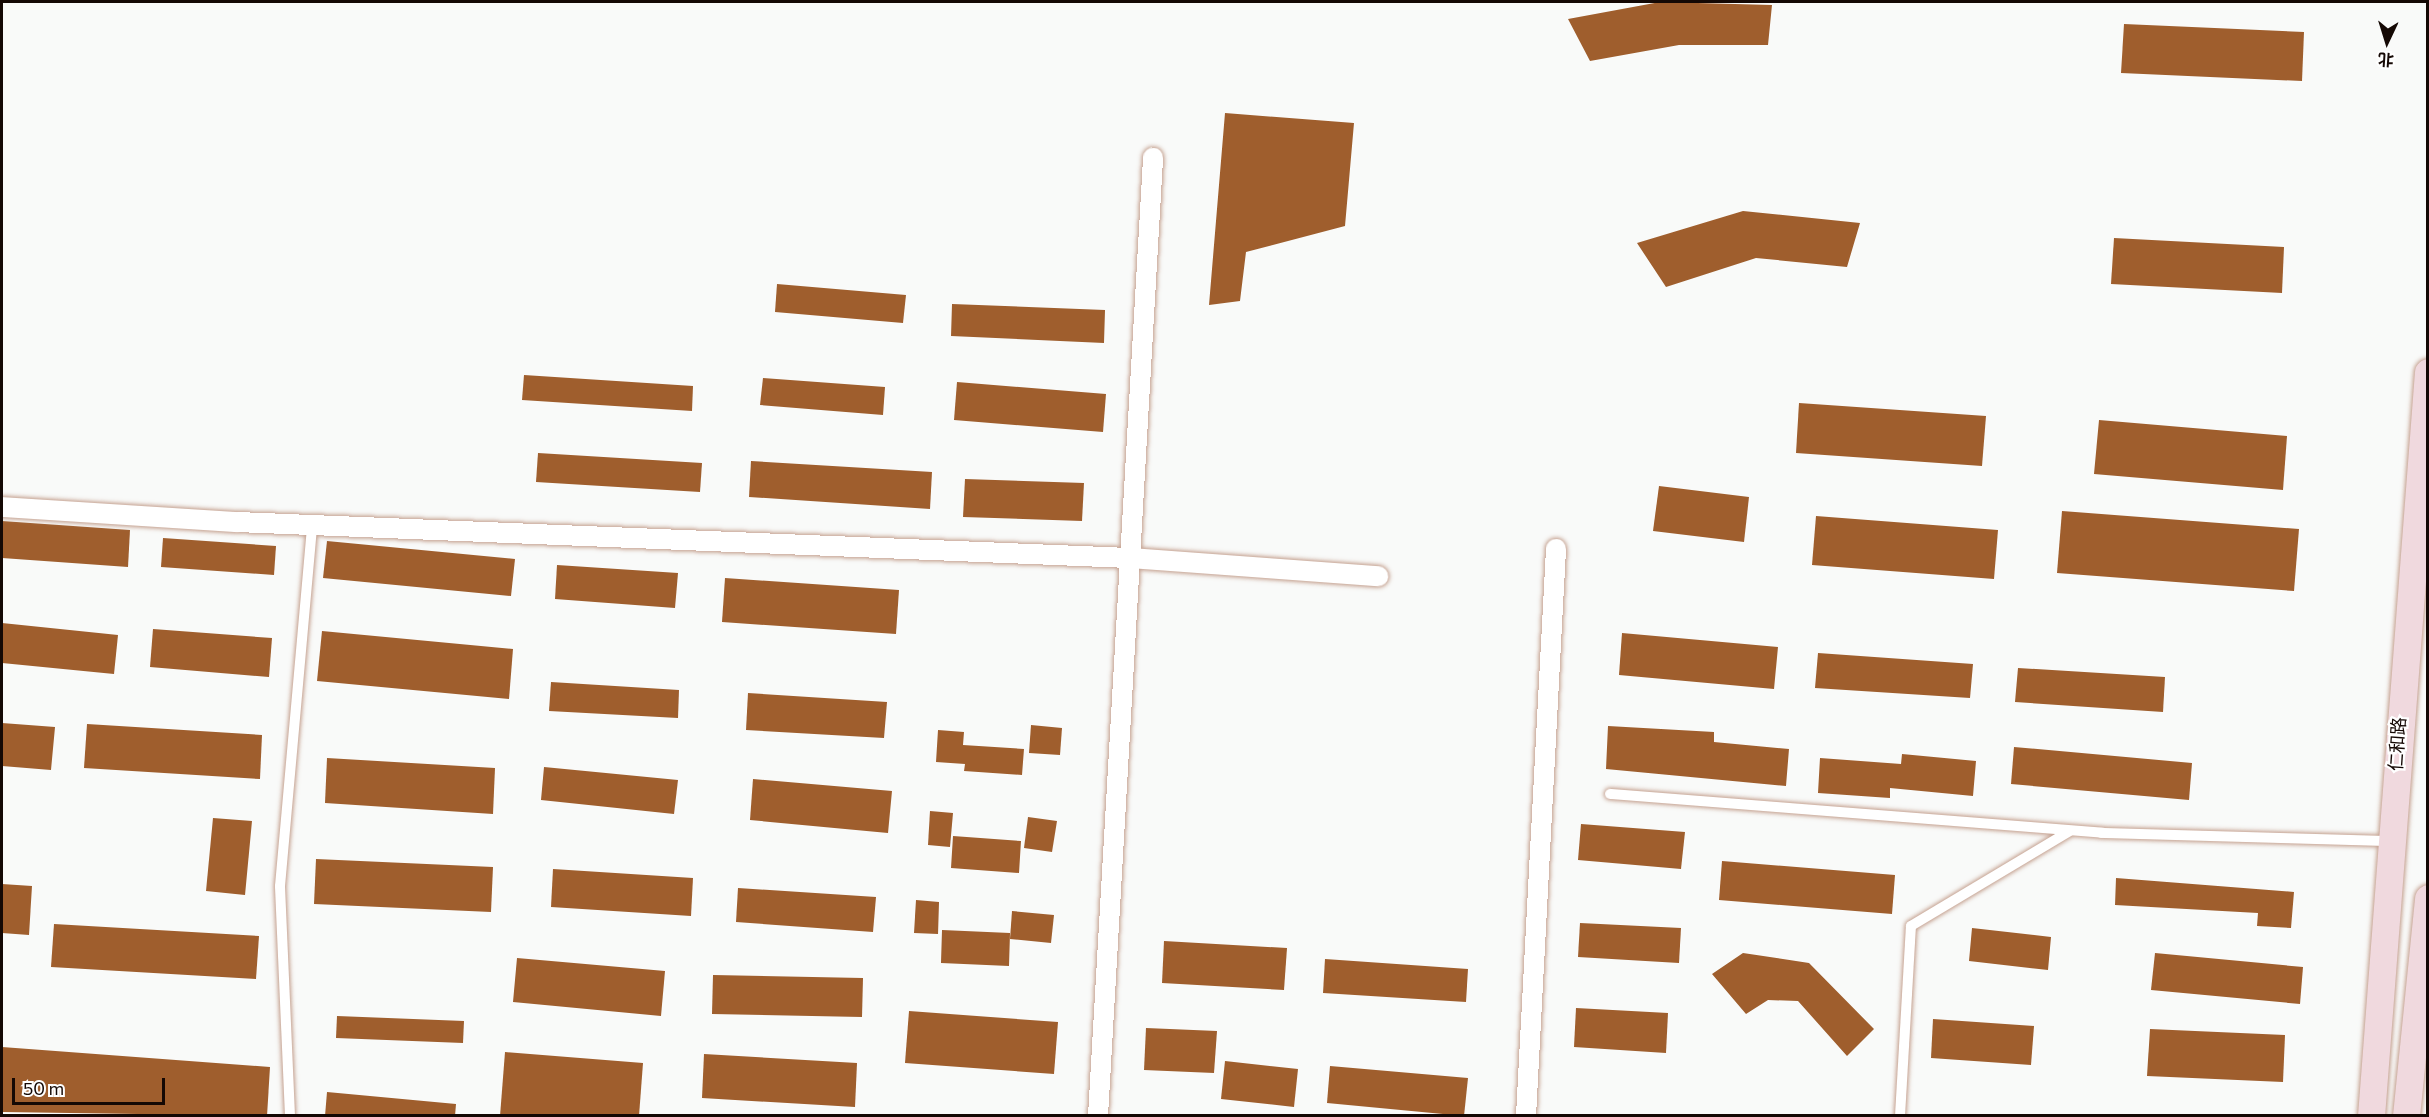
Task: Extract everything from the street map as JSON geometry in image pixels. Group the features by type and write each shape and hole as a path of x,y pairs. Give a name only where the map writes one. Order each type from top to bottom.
{"main road":[{"name":"仁和路","path":"2371,1116 2427,372"},
{"path":"2406,1116 2427,898"}],"street":[{"path":"1098,1116 1153,158"},
{"path":"2,507 312,525 1130,558 1378,576"},
{"path":"1526,1116 1556,549"}],"lane":[{"path":"290,1116 280,886 312,525"},
{"path":"1610,794 2071,830 2391,841"},
{"path":"1900,1116 1911,926 2071,830"}],"building":[{"path":"1660,2 1772,5 1768,45 1679,45 1590,61 1568,19"},
{"path":"2124,24 2304,32 2302,81 2121,73"},
{"path":"1225,113 1354,123 1345,226 1246,252 1240,301 1209,305"},
{"path":"1743,211 1860,223 1847,267 1756,258 1666,287 1637,243"},
{"path":"2114,238 2284,247 2282,293 2111,284"},
{"path":"777,284 906,295 903,323 775,312"},
{"path":"952,304 1105,310 1104,343 951,336"},
{"path":"524,375 693,386 692,411 522,400"},
{"path":"763,378 885,387 883,415 760,405"},
{"path":"957,382 1106,394 1103,432 954,420"},
{"path":"1799,403 1986,416 1982,466 1796,453"},
{"path":"2099,420 2287,436 2283,490 2094,474"},
{"path":"538,453 702,463 700,492 536,482"},
{"path":"751,461 932,472 930,509 749,497"},
{"path":"965,479 1084,483 1082,521 963,517"},
{"path":"1659,486 1749,497 1744,542 1653,531"},
{"path":"2062,511 2299,529 2294,591 2057,573"},
{"path":"1816,516 1998,530 1994,579 1812,565"},
{"path":"2,521 130,530 128,567 2,558"},
{"path":"163,538 276,546 274,575 161,567"},
{"path":"327,541 515,559 511,596 323,578"},
{"path":"557,565 678,573 675,608 555,599"},
{"path":"725,578 899,590 896,634 722,622"},
{"path":"2,623 118,635 114,674 2,663"},
{"path":"153,629 272,638 269,677 150,667"},
{"path":"322,631 513,649 509,699 317,681"},
{"path":"1622,633 1778,647 1774,689 1619,675"},
{"path":"1818,653 1973,664 1970,698 1815,688"},
{"path":"2018,668 2165,677 2163,712 2015,702"},
{"path":"551,682 679,690 678,718 549,711"},
{"path":"748,693 887,702 884,738 746,730"},
{"path":"2,723 55,727 51,770 2,766"},
{"path":"87,724 262,735 260,779 84,768"},
{"path":"1031,725 1062,728 1060,755 1029,753"},
{"path":"1608,726 1714,732 1714,742 1789,749 1786,786 1606,769"},
{"path":"938,730 964,732 963,745 1024,749 1022,775 964,771 965,764 936,762"},
{"path":"2014,747 2192,763 2189,800 2011,784"},
{"path":"1902,754 1976,761 1973,796 1890,788 1890,798 1818,793 1820,758 1901,764"},
{"path":"327,758 495,768 493,814 325,803"},
{"path":"544,767 678,780 674,814 541,800"},
{"path":"753,779 892,791 888,833 750,820"},
{"path":"930,811 953,813 950,847 928,845"},
{"path":"1028,817 1057,821 1052,852 1024,848"},
{"path":"213,818 252,821 245,895 206,891"},
{"path":"1581,824 1685,832 1681,869 1578,860"},
{"path":"953,836 1021,841 1019,873 951,868"},
{"path":"316,859 493,867 491,912 314,904"},
{"path":"1722,861 1895,875 1892,914 1719,900"},
{"path":"553,869 693,878 691,916 551,907"},
{"path":"2116,878 2294,892 2291,928 2257,926 2258,913 2115,905"},
{"path":"2,884 32,886 29,935 2,933"},
{"path":"738,888 876,897 873,932 736,922"},
{"path":"916,900 939,902 938,934 914,933"},
{"path":"1012,911 1054,915 1051,943 1010,939"},
{"path":"1580,923 1681,928 1679,963 1578,957"},
{"path":"54,924 259,936 256,979 51,967"},
{"path":"1972,928 2051,937 2048,970 1969,961"},
{"path":"942,930 1010,933 1009,966 941,963"},
{"path":"1164,941 1287,948 1284,990 1162,983"},
{"path":"1743,953 1809,963 1874,1029 1847,1056 1798,1001 1768,1000 1746,1014 1712,974"},
{"path":"2155,953 2303,967 2300,1004 2151,990"},
{"path":"517,958 665,971 661,1016 513,1002"},
{"path":"1325,959 1468,969 1466,1002 1323,993"},
{"path":"713,975 863,978 862,1017 712,1014"},
{"path":"1576,1008 1668,1013 1666,1053 1574,1047"},
{"path":"909,1011 1058,1022 1054,1074 905,1063"},
{"path":"337,1016 464,1021 463,1043 336,1038"},
{"path":"1933,1019 2034,1026 2031,1065 1931,1058"},
{"path":"1146,1028 1217,1031 1214,1073 1144,1070"},
{"path":"2150,1029 2285,1035 2283,1082 2147,1076"},
{"path":"2,1047 270,1067 267,1116 2,1112"},
{"path":"505,1052 643,1063 639,1116 500,1116"},
{"path":"704,1054 857,1063 855,1107 702,1098"},
{"path":"1225,1061 1298,1069 1294,1107 1221,1099"},
{"path":"1330,1066 1468,1078 1464,1116 1327,1103"},
{"path":"327,1092 456,1104 455,1116 325,1116"}]}
